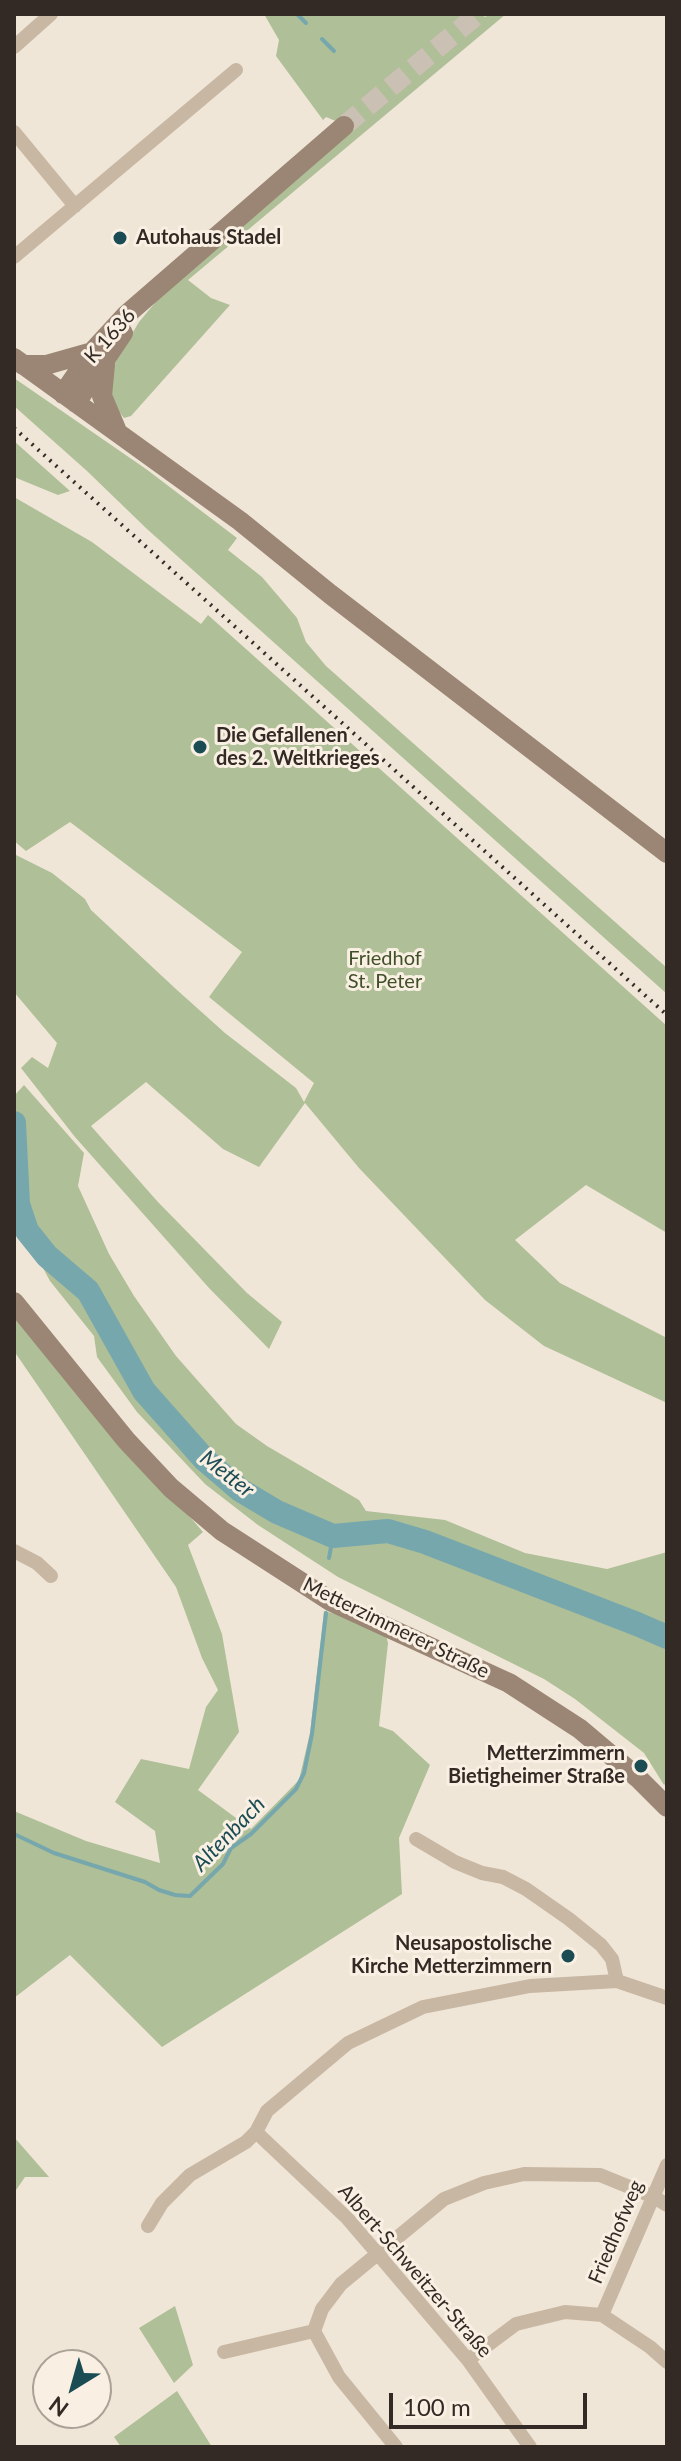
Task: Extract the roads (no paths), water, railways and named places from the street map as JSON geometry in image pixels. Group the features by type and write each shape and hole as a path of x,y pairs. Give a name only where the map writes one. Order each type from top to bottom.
{"main road":[{"name":"K 1636","path":"70,398 143,300 344,126"},
{"path":"18,362 46,365 99,357 102,396 118,432"},
{"path":"18,362 240,521 380,633 667,853"},
{"name":"Metterzimmerer Straße","path":"14,1302 126,1440 171,1488 222,1531 332,1602 509,1683 580,1729 667,1807"}],"street":[{"path":"14,47 51,14"},
{"path":"14,257 236,70"},
{"path":"14,132 75,206"},
{"path":"14,1551 37,1563 51,1576"},
{"path":"416,1839 455,1862 515,1883 569,1919 601,1945 612,1959 617,1981"},
{"path":"148,2226 162,2203 190,2175 246,2142 256,2132 267,2111 348,2043 423,2007 530,1986 617,1981 667,1998"},
{"name":"Albert-Schweitzer-Straße","path":"256,2132 347,2218 468,2360 530,2447"},
{"name":"Friedhofweg","path":"602,2315 660,2201 667,2165"},
{"path":"396,2447 339,2377 314,2331 322,2309 341,2284 444,2199 484,2183 524,2174 600,2175 660,2201"},
{"path":"468,2360 516,2324 565,2312 602,2315 667,2362"},
{"path":"224,2352 314,2331"}],"waterway":[{"path":"297,14 306,23"},
{"path":"322,39 334,51"},
{"name":"Metter","path":"14,1123 18,1204 27,1231 47,1256 88,1291 144,1391 205,1460 240,1490 277,1512 333,1536 388,1531 425,1542 667,1637"},
{"name":"Altenbach","path":"329,1558 333,1536"},
{"name":"Altenbach","path":"14,1834 54,1853 145,1882 159,1890 190,1896 223,1864 231,1848 251,1834 296,1789 304,1773 312,1734 326,1613"}],"tunnel":[{"path":"344,126 478,14"}],"railway":[{"path":"14,428 667,1015"}],"place":[{"name":"Autohaus Stadel","path":"120,238"},
{"name":"Die Gefallenen des 2. Weltkrieges","path":"200,747"},
{"name":"Metterzimmern Bietigheimer Straße","path":"641,1766"},
{"name":"Neusapostolische Kirche Metterzimmern","path":"568,1956"}],"park label":[{"name":"Friedhof St. Peter","path":"385,970"}]}
